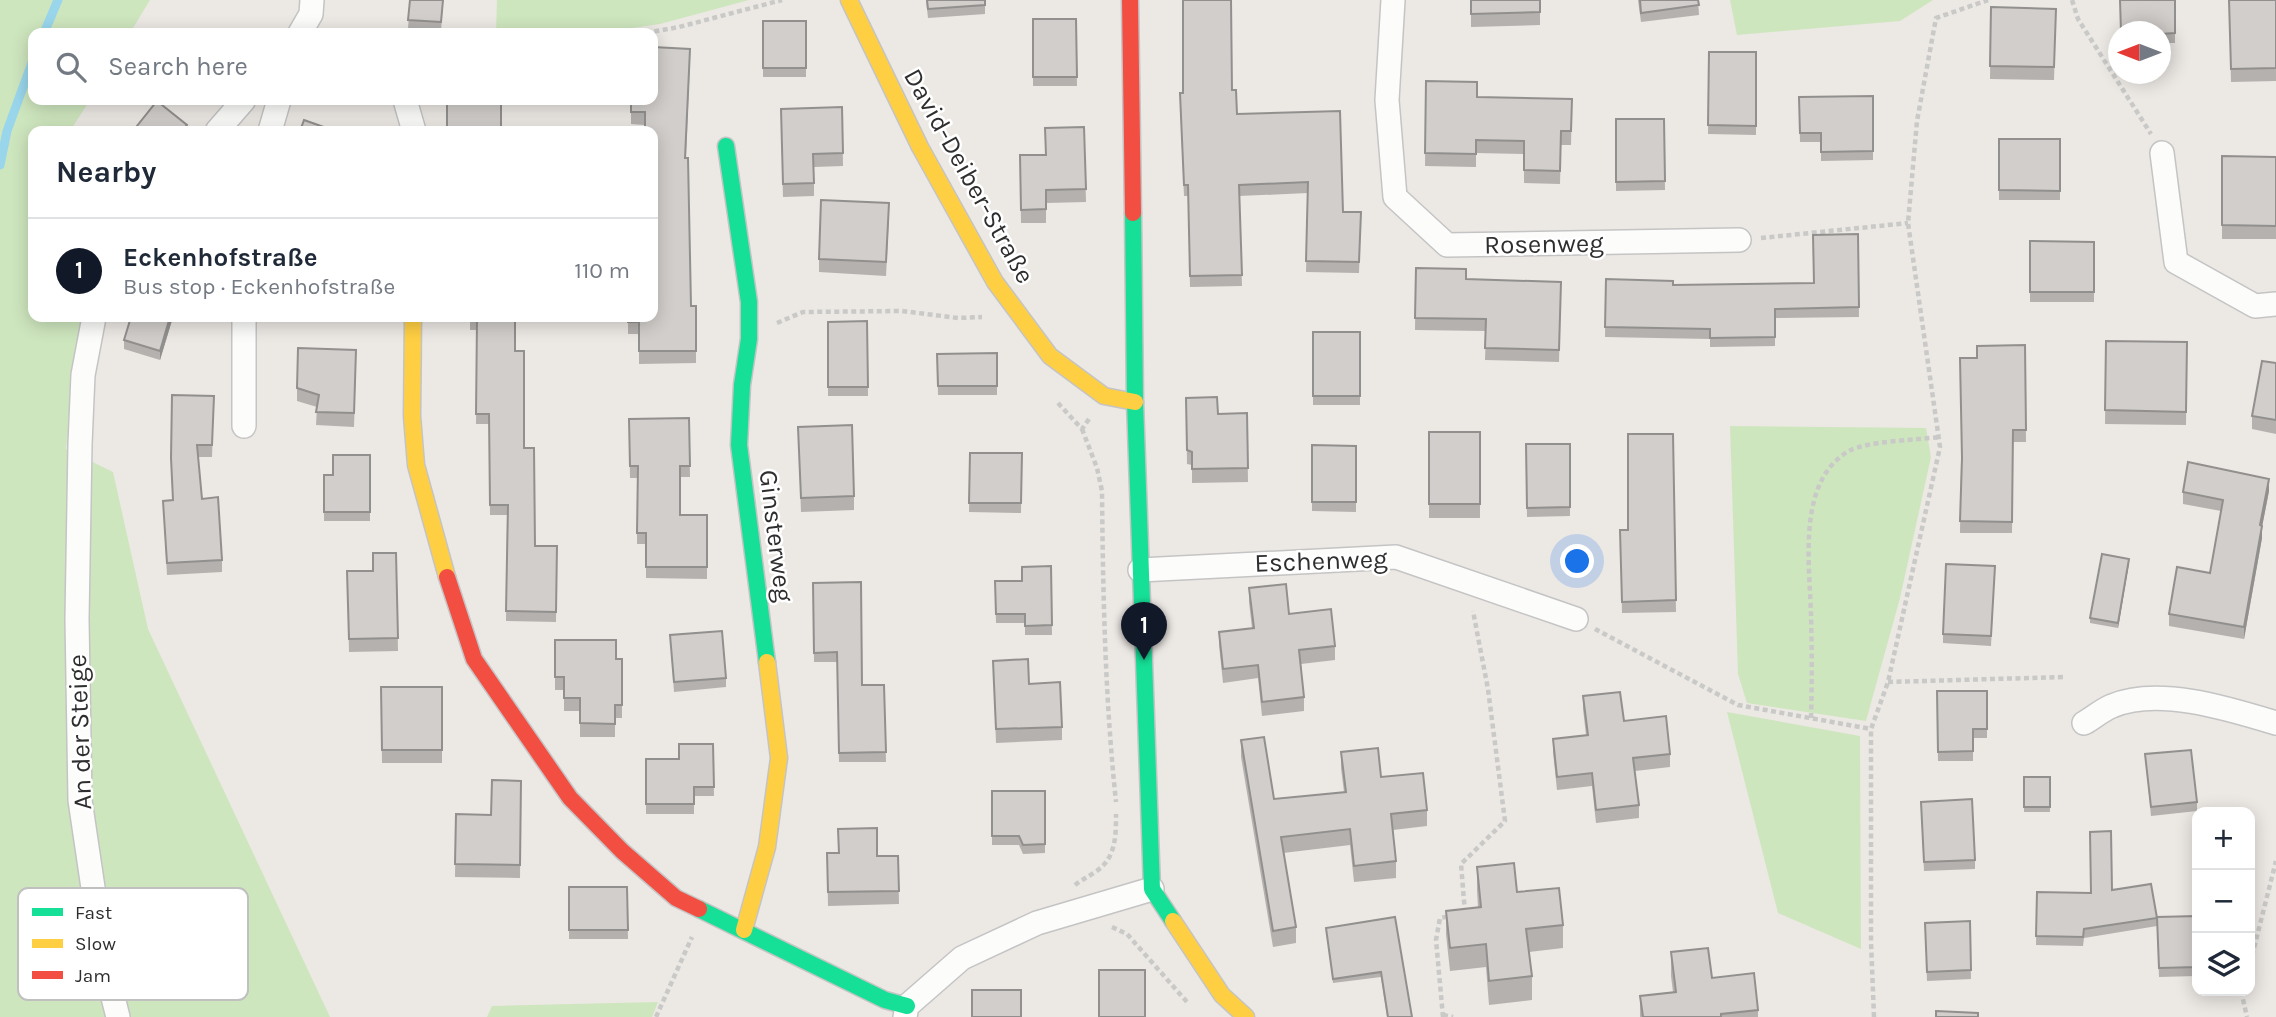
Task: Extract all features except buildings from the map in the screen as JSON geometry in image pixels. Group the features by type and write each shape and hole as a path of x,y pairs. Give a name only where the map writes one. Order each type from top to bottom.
{"street":[{"name":"David-Deiber-Straße","path":"849,0 920,147 995,282 1051,356 1088,387 1104,396 1135,402"},
{"path":"1130,0 1135,402 1152,890 1222,995 1246,1017"},
{"name":"Rosenweg","path":"1393,0 1387,100 1395,197 1447,245 1740,240"},
{"path":"221,126 239,105"},
{"path":"271,126 278,105"},
{"path":"406,105 413,126"},
{"name":"Ginsterweg","path":"726,146 749,302 749,339 742,385 739,445 779,758 767,848 744,930"},
{"path":"2162,153 2176,262 2255,306 2276,304"},
{"name":"An der Steige","path":"93,322 83,375 77,620 80,800 93,888"},
{"path":"244,322 244,426"},
{"path":"413,322 412,416 416,465 437,547 474,659 570,798 622,851 676,898 906,1012 962,958 1037,923 1152,890"},
{"name":"Eschenweg","path":"1140,570 1396,557 1576,619"},
{"path":"2084,723 2113,706 2149,698 2219,706 2276,723"},
{"name":"An der Steige","path":"114,1000 118,1017"}],"path":[{"path":"658,31 782,0"},
{"path":"1874,1017 1871,942 1871,729 1888,682 1940,447 1908,223 1917,121 1936,18 1988,0"},
{"path":"2072,0 2078,19 2162,153"},
{"path":"1740,240 1908,223"},
{"path":"749,339 803,312 902,311 985,317"},
{"path":"1066,914 1073,887 1098,871 1110,858 1116,842 1116,806 1109,744 1103,637 1102,491 1097,468 1082,429"},
{"path":"1811,718 1808,556 1809,525 1814,499 1826,474 1838,458 1851,450 1870,444 1939,437"},
{"path":"1465,915 1461,864 1505,821 1488,689 1468,582"},
{"path":"1576,619 1738,705 1871,729"},
{"path":"1888,682 2064,677"},
{"path":"2255,944 2276,861"},
{"path":"656,1017 704,911"},
{"path":"1452,916 1440,918 1436,940 1443,1016 1453,1017"},
{"path":"1102,927 1111,926 1126,934 1195,1010"},
{"path":"2242,996 2247,1017"}],"green space":[{"path":"0,0 150,0 133,28 28,28 28,105 87,105 73,126 28,126 28,322 84,322 78,344 66,449 113,472 148,629 330,1017 0,1017"},
{"path":"497,0 749,0 660,24 632,28 496,28"},
{"path":"1730,0 1933,0 1900,21 1737,35"},
{"path":"1730,426 1926,428 1931,457 1900,598 1866,721 1747,703 1738,674"},
{"path":"1727,712 1860,736 1861,949 1778,913"},
{"path":"658,1002 652,1017 487,1017 492,1006"}],"waterway":[{"path":"46,28 58,0"},
{"path":"0,165 7,131 28,74"}],"traffic: fast":[{"path":"726,146 749,302 749,339 742,385 739,445 767,662"},
{"path":"1133,213 1135,402 1152,889 1173,921"},
{"path":"699,909 885,1000 907,1006"}],"traffic: slow":[{"path":"849,0 920,147 995,282 1050,356 1104,396 1135,402"},
{"path":"413,322 412,416 416,465 447,577"},
{"path":"744,930 767,847 779,758 767,662"},
{"path":"1173,921 1222,995 1246,1017"}],"traffic: jam":[{"path":"1130,0 1133,213"},
{"path":"447,577 474,659 570,798 622,851 676,898 699,909"}],"place":[{"name":"Eckenhofstraße","path":"1144,660"}]}
